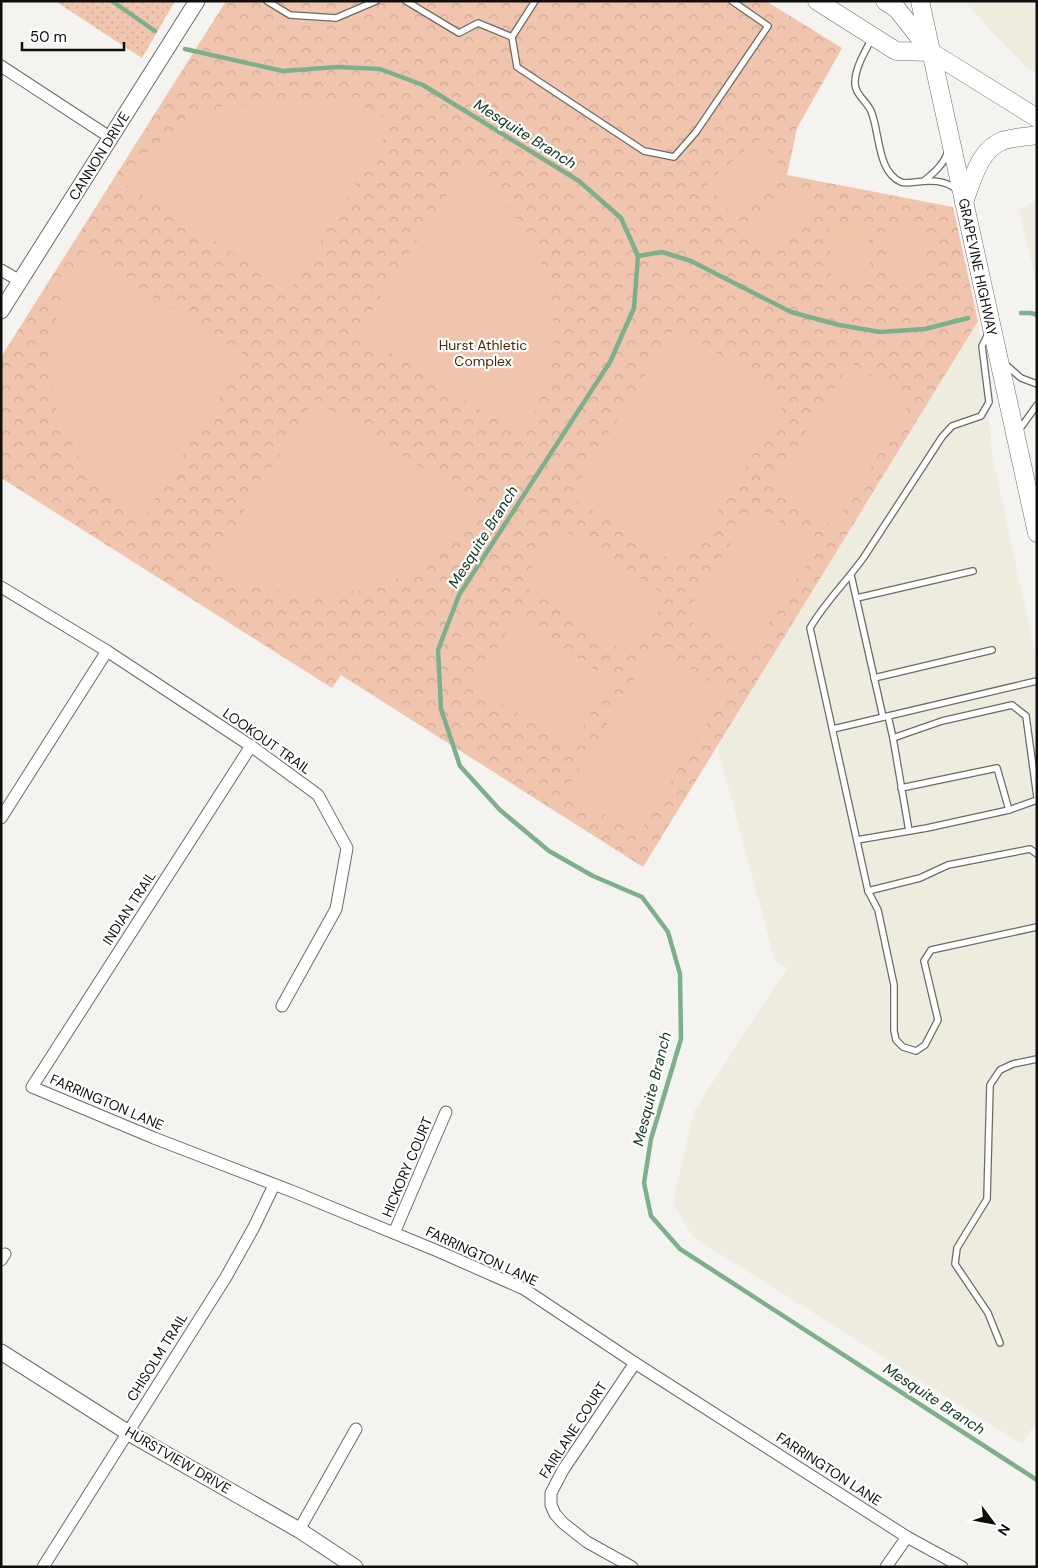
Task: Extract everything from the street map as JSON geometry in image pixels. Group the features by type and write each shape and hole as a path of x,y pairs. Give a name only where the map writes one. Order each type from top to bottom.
{"main road":[{"path":"817,1 896,51 931,52"},
{"path":"885,1 897,9 931,52 1037,118"},
{"name":"GRAPEVINE HIGHWAY","path":"920,1 1037,533"},
{"path":"963,198 979,163 990,148 1002,141 1037,135"}],"street":[{"name":"CANNON DRIVE","path":"1,311 197,1"},
{"path":"1,66 111,138"},
{"path":"1,270 20,282"},
{"name":"LOOKOUT TRAIL","path":"1,587 107,651 251,746 318,795 347,848 336,908 282,1006"},
{"path":"1,818 107,651"},
{"name":"INDIAN TRAIL","path":"32,1087 251,746"},
{"name":"FARRINGTON LANE","path":"32,1087 394,1234 524,1289 908,1537 962,1567"},
{"name":"HICKORY COURT","path":"394,1234 446,1112"},
{"name":"CHISOLM TRAIL","path":"43,1567 226,1277 254,1227 274,1185"},
{"name":"HURSTVIEW DRIVE","path":"1,1352 127,1432 300,1530 355,1567"},
{"name":"FAIRLANE COURT","path":"632,1567 587,1542 564,1523 555,1514 551,1505 551,1493 563,1470 635,1362"},
{"path":"300,1530 356,1429"},
{"path":"886,1567 908,1537"}],"lane":[{"path":"267,1 290,15 336,18 376,1"},
{"path":"406,1 460,33 478,23 512,37"},
{"path":"535,1 512,37 517,67 644,151 674,157 696,132 768,26 732,1"},
{"path":"873,36 860,64 855,82 858,95 871,110 885,165 895,178 904,183 938,180 951,185 963,198"},
{"path":"924,181 937,171 946,158 950,142"},
{"path":"991,327 982,346 989,402 980,416 952,426 942,437 852,575 819,613 810,628 868,891 878,910 894,985 894,1031 896,1040 903,1047 916,1051 924,1045 938,1020 924,960 931,950 1037,927"},
{"path":"997,353 1007,367 1021,378 1037,384"},
{"path":"1015,436 1037,405"},
{"path":"856,598 973,571"},
{"path":"852,575 874,678 893,738 909,831"},
{"path":"874,678 992,650"},
{"path":"832,729 1037,682"},
{"path":"857,840 1008,810 1037,798 1026,716 1012,705 942,721 893,738"},
{"path":"902,788 997,768 1008,810"},
{"path":"868,891 920,878 948,865 1030,849 1037,854"},
{"path":"1000,1343 988,1313 955,1264 957,1248 988,1199 990,1085 1000,1070 1012,1064 1037,1059"}],"shaded area":[{"path":"966,1 1037,1 1037,73 1025,66 967,5"},
{"path":"1037,199 1037,285 1019,211"},
{"path":"978,321 993,458 1037,662 1037,1421 1022,1444 693,1237 673,1203 694,1111 787,968 775,961 717,746"}],"green space":[{"path":"55,1 175,1 142,58"},
{"name":"Hurst Athletic Complex","path":"226,1 766,1 842,48 797,128 787,175 953,207 978,321 643,867 341,675 332,688 1,478 1,357"},
{"path":"340,99 371,110 393,123 291,289 123,183 147,152 174,130 222,106"},
{"path":"758,139 783,169 731,213 706,183"},
{"path":"464,168 482,178 494,189 514,214 532,244 549,286 553,326 551,366 535,411 523,437 358,332"},
{"path":"793,184 819,211 769,255 745,226"},
{"path":"923,222 926,279 888,279 887,223"},
{"path":"868,224 870,280 831,282 830,225"},
{"path":"83,252 246,356 141,521 99,485 79,457 59,421 52,384 51,349 58,311 67,278"},
{"path":"675,327 789,397 683,567 570,496"},
{"path":"850,363 911,402 833,527 771,488"},
{"path":"314,400 481,506 445,547 425,563 405,575 383,584 359,590 333,593 305,593 267,589 241,580 211,563"},
{"path":"755,506 818,546 747,658 684,617"},
{"path":"558,526 668,597 630,655 521,584"},
{"path":"515,619 612,680 570,746 473,685"},
{"path":"654,647 726,691 638,835 566,791"}],"waterway":[{"name":"Mesquite Branch","path":"112,1 155,31"},
{"name":"Mesquite Branch","path":"185,49 283,71 338,67 380,69 423,85 579,181 621,218 638,256 634,308 610,362 459,595 438,650 441,709 460,766 500,810 549,851 593,876 642,897 668,932 680,974 681,1039 651,1139 644,1183 651,1216 680,1249 1037,1480"},
{"path":"638,256 662,252 691,261 791,312 839,325 880,332 925,329 968,318"},
{"path":"1021,313 1037,315"}]}
